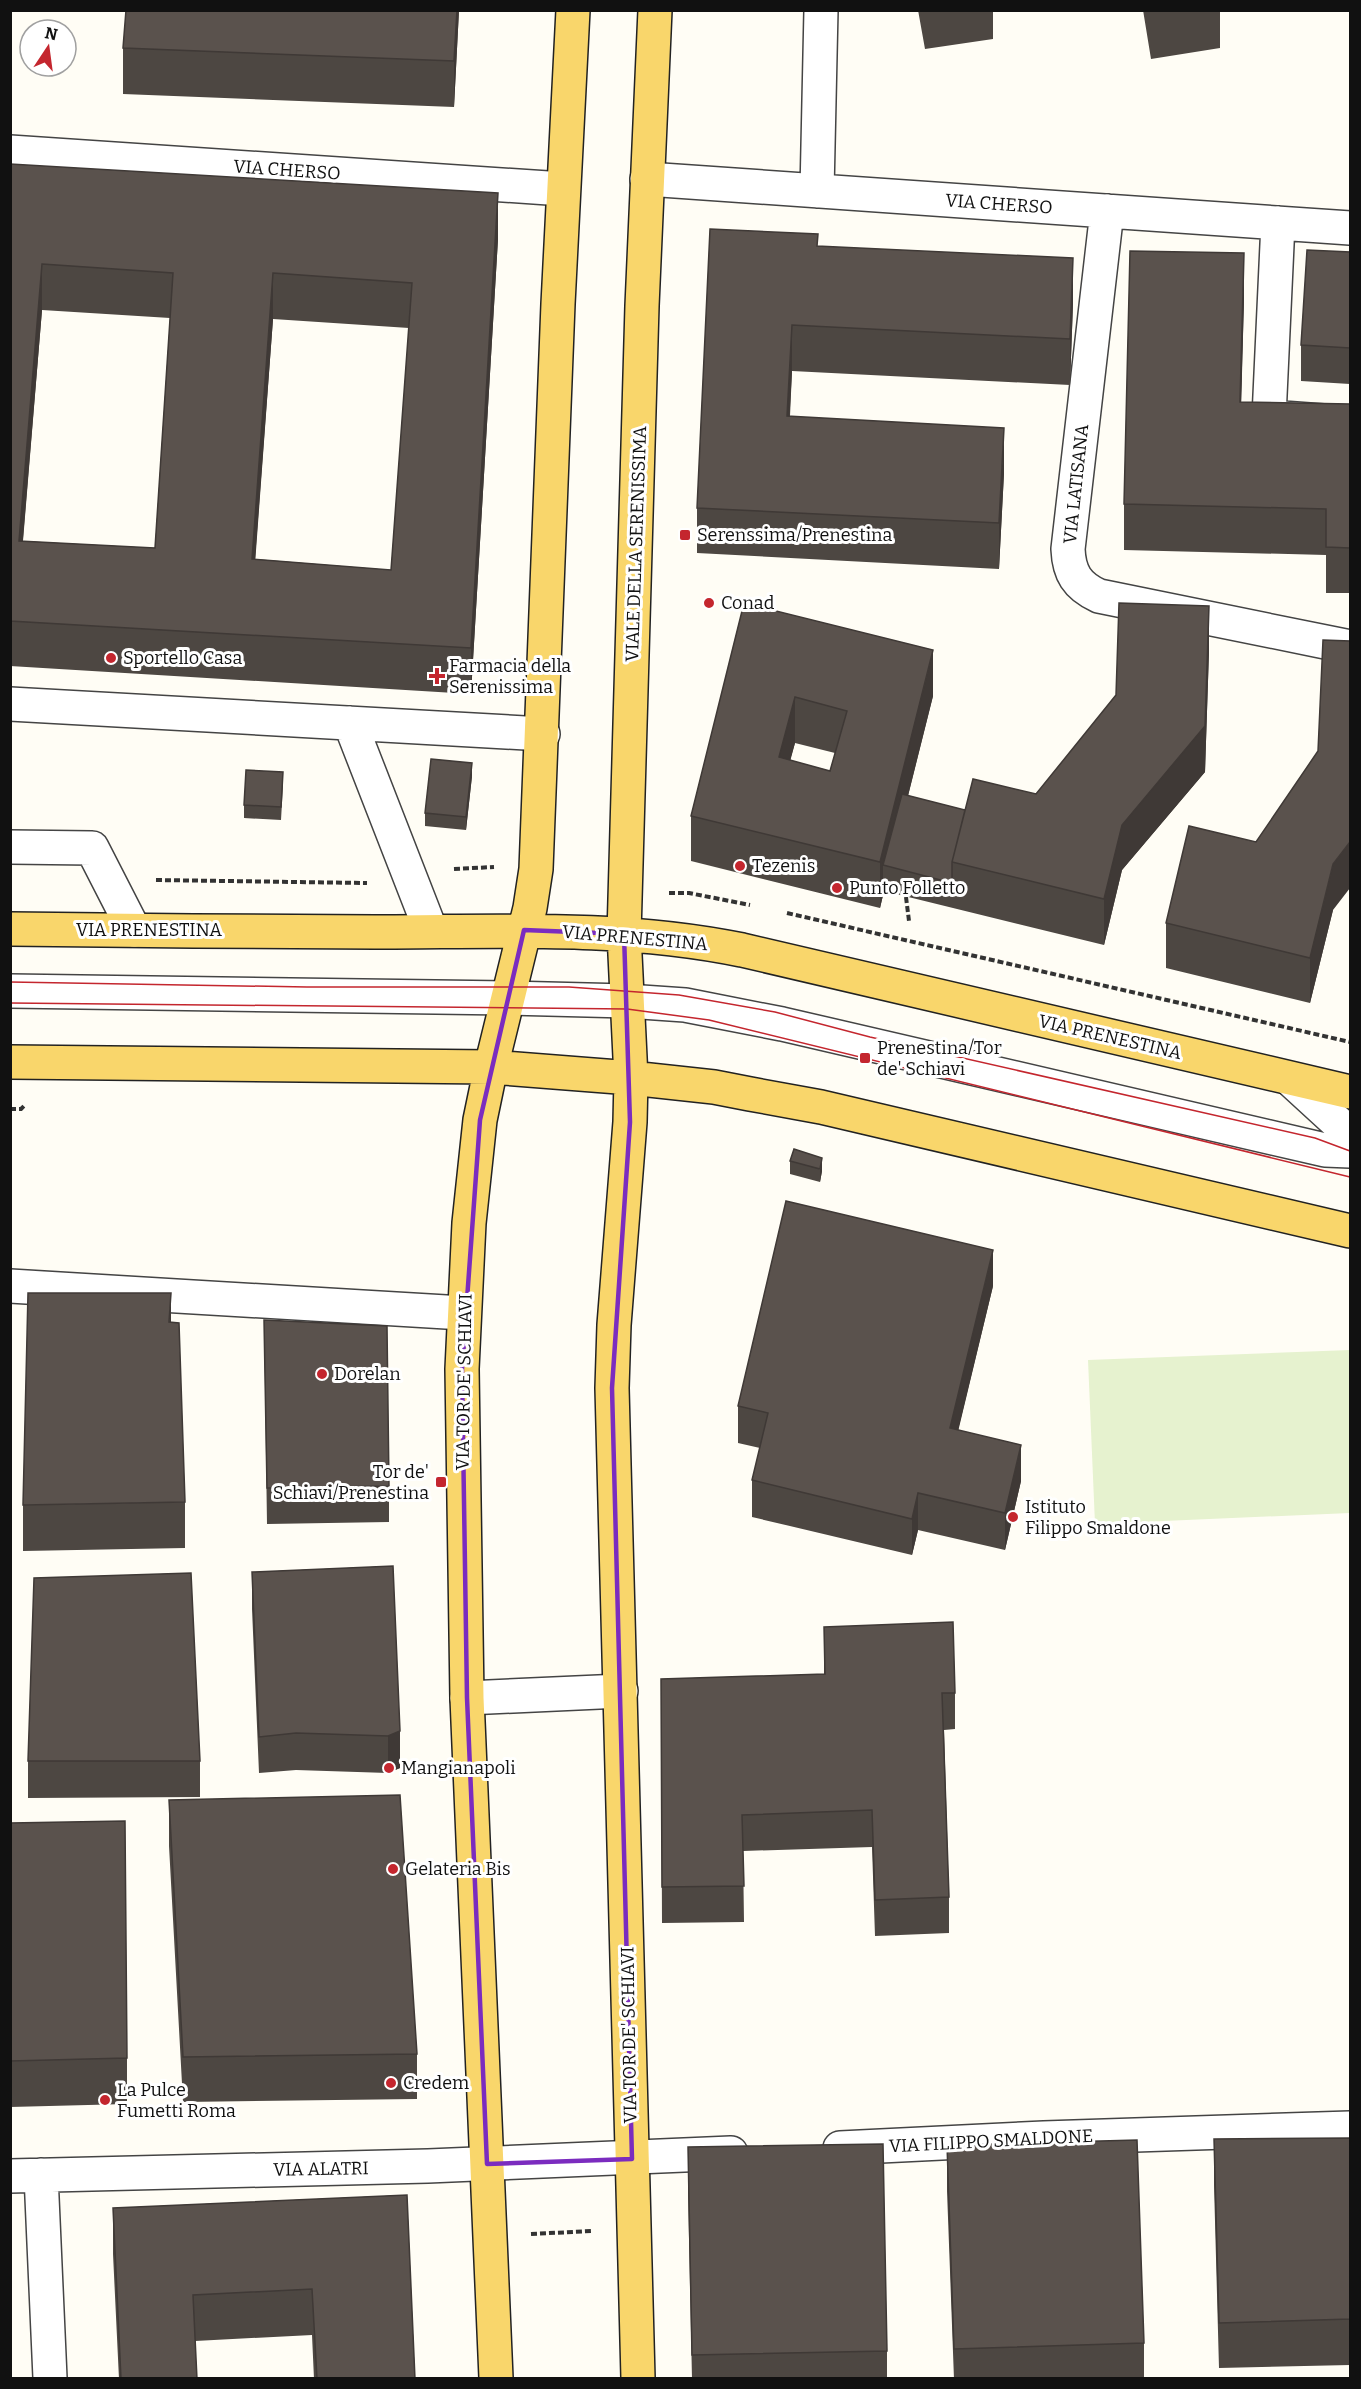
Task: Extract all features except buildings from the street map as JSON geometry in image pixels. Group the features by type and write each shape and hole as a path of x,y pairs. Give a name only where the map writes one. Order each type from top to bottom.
{"main road":[{"path":"490,1067 534,889 543,734 563,189 573,10"},
{"name":"VIALE DELLA SERENISSIMA","path":"631,1078 624,934 647,179 655,10"},
{"name":"VIA PRENESTINA","path":"10,929 524,930 624,934 703,943 742,950 1350,1092"},
{"path":"10,1062 490,1067 714,1087 821,1107 1350,1231"},
{"name":"VIA TOR DE' SCHIAVI","path":"490,1067 480,1120 469,1223 462,1369 467,1698 496,2379"},
{"name":"VIA TOR DE' SCHIAVI","path":"631,1078 629,1152 614,1325 612,1388 638,2379"}],"street":[{"path":"817,191 821,10"},
{"name":"VIA CHERSO","path":"10,152 563,189"},
{"name":"VIA CHERSO","path":"647,179 1350,228"},
{"name":"VIA LATISANA","path":"1107,211 1068,549 1072,575 1083,588 1099,596 1350,647"},
{"path":"1278,223 1269,417 1350,423"},
{"path":"10,704 543,734"},
{"path":"350,723 430,931"},
{"path":"10,847 92,848 134,930"},
{"path":"10,991 508,998 627,1001 708,1008 1325,1150 1350,1151"},
{"path":"1290,1079 1350,1134"},
{"path":"10,1286 463,1313"},
{"path":"467,1698 621,1691"},
{"name":"VIA FILIPPO SMALDONE","path":"811,2149 1044,2138 1350,2128"},
{"path":"632,2159 764,2152"},
{"name":"VIA ALATRI","path":"26,2175 632,2159"},
{"path":"26,2175 50,2379"}],"path":[{"path":"447,870 498,867"},
{"path":"174,880 368,883"},
{"path":"689,893 758,907"},
{"path":"906,897 909,921"},
{"path":"782,912 1350,1042"},
{"path":"10,1109 21,1109"},
{"path":"520,2234 596,2231"}],"highlighted area":[{"path":"524,930 624,934 630,1122 612,1388 632,2159 487,2164 467,1698 462,1369 480,1120"}],"green space":[{"path":"1350,1350 1350,1513 1095,1524 1088,1360"}],"tram line":[{"path":"10,982 307,987 569,987 679,995 775,1012 870,1037 1315,1138 1350,1151"},
{"path":"10,1003 627,1009 709,1020 1350,1177"}],"place":[{"name":"Serenssima/Prenestina","path":"685,535"},
{"name":"Conad","path":"709,603"},
{"name":"Sportello Casa","path":"111,658"},
{"name":"Farmacia della Serenissima","path":"437,676"},
{"name":"Tezenis","path":"740,866"},
{"name":"Punto Folletto","path":"837,888"},
{"name":"Prenestina/Tor de' Schiavi","path":"865,1058"},
{"name":"Dorelan","path":"322,1374"},
{"name":"Tor de' Schiavi/Prenestina","path":"441,1482"},
{"name":"Istituto Filippo Smaldone","path":"1013,1517"},
{"name":"Mangianapoli","path":"389,1768"},
{"name":"Gelateria Bis","path":"393,1869"},
{"name":"Credem","path":"391,2083"},
{"name":"La Pulce Fumetti Roma","path":"105,2100"}]}
